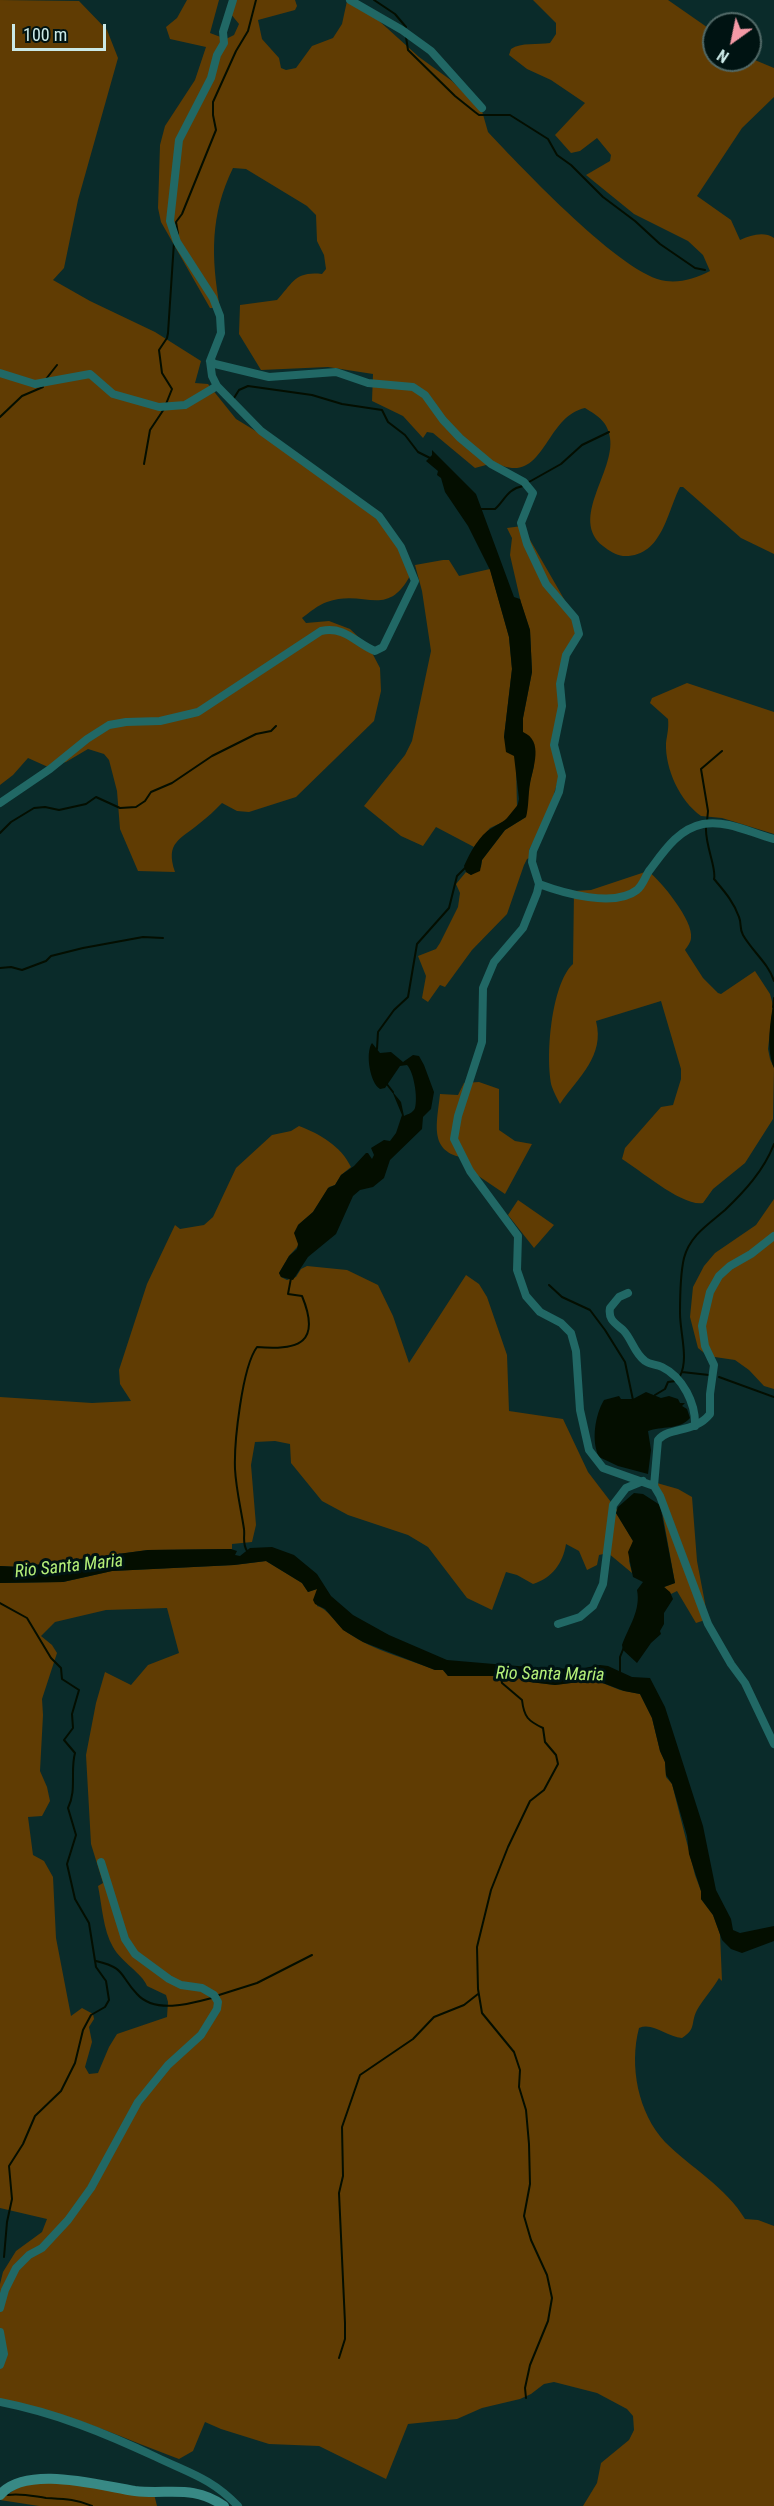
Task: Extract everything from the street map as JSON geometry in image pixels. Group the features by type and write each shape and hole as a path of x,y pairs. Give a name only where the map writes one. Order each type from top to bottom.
{"street":[{"path":"0,803 109,725 160,721 198,712 321,631 330,629 347,633 375,651 383,646 415,581 396,539 375,512 261,430 217,386 212,376 210,361 221,333 220,316 213,298 177,242 170,221 179,140 211,78 217,55 224,44 223,32 233,0"},
{"path":"350,0 402,30 431,51 482,108"},
{"path":"210,361 269,377 336,372 378,385 413,387 425,395 451,429 484,458 529,486 532,498 521,523 527,544 546,584 575,618 580,629 578,638 566,655 560,684 562,706 554,745 561,776 559,792 533,851 532,862 539,884 524,928 494,962 486,980 482,1000 482,1042 458,1116 454,1139 470,1171 518,1236 517,1270 526,1296 540,1312 561,1323 571,1333 576,1351 581,1420 589,1450 603,1468 654,1486 660,1496 708,1624 745,1683 774,1744"},
{"path":"0,373 35,384 90,374 113,394 159,407 185,405 217,386"},
{"path":"539,884 582,897 603,898 629,894 639,887 679,834 703,825 734,825 753,834 774,839"},
{"path":"654,1486 658,1440 664,1434 695,1426 706,1420 711,1409 710,1394 714,1365 705,1346 702,1326 710,1292 718,1276 730,1266 752,1254 774,1236"},
{"path":"628,1293 619,1297 610,1308 612,1321 626,1334 637,1354 645,1362 663,1368 676,1379 694,1408 695,1426"},
{"path":"558,1624 580,1617 593,1605 603,1584 613,1505 626,1488 643,1481"},
{"path":"0,2308 5,2290 16,2268 56,2235 68,2220 91,2188 138,2102 168,2065 201,2035 217,2009 218,2002 214,1995 202,1988 175,1982 148,1964 127,1944 101,1862"},
{"path":"0,2332 4,2354 0,2366"},
{"path":"0,2402 58,2416 123,2440 196,2473 216,2486 238,2506"},
{"path":"1,2492 34,2481 68,2479 137,2491 197,2492 224,2506"}],"shaded area":[{"path":"0,0 79,1 107,30 118,58 78,200 64,268 53,280 90,301 155,332 201,361 195,383 208,384 236,419 295,455 383,518 413,570 404,586 385,599 341,599 324,603 302,618 306,623 329,621 350,629 369,647 380,668 381,691 374,721 296,797 249,812 237,811 222,803 176,843 172,854 175,872 138,871 120,829 117,791 109,760 104,754 88,749 66,762 48,767 28,758 13,775 0,785"},
{"path":"187,0 219,0 210,33 226,39 234,35 239,24 230,13 230,0 295,0 297,6 295,10 258,20 262,39 279,58 281,68 286,70 296,68 312,46 333,38 342,24 347,1 377,19 419,57 452,81 482,111 488,132 573,218 625,261 648,275 666,281 688,279 710,271 703,255 688,241 634,214 586,175 610,161 611,155 597,138 580,151 571,153 555,135 585,103 551,80 527,69 509,55 511,49 520,45 550,43 556,34 556,23 533,0 668,0 702,24 702,72 762,72 762,63 774,68 774,97 742,128 697,196 731,220 740,240 762,234 774,238 774,554 741,538 683,487 680,487 661,532 647,550 636,555 623,556 605,548 594,535 590,523 592,509 610,451 610,438 605,424 585,408 571,414 533,461 522,467 507,467 489,459 486,465 475,468 433,433 427,432 423,438 403,416 372,401 373,374 328,367 261,370 239,334 240,305 277,300 300,276 322,274 326,269 324,255 317,241 316,215 307,206 246,169 233,168 225,185 214,236 215,271 220,308 210,308 161,222 158,208 160,145 165,126 195,80 206,47 170,39 166,27 177,18"},
{"path":"522,526 575,618 577,632 569,645 553,743 559,777 548,814 529,850 532,857 527,859 524,865 507,914 472,950 445,987 440,985 428,1002 422,998 426,976 418,956 436,949 440,943 458,907 460,893 456,884 466,872 471,875 481,867 482,860 505,830 526,817 529,786 534,766 523,732 523,718 532,672 530,630 510,555 512,538 507,528"},
{"path":"449,560 459,576 490,569 509,637 512,669 504,737 515,756 517,808 505,821 490,828 474,847 436,827 423,846 401,836 364,806 405,755 412,741 431,651 422,591 415,565"},
{"path":"687,683 774,712 774,834 722,818 701,816 693,810 680,793 671,774 666,753 668,719 650,703 652,698"},
{"path":"648,871 661,883 682,912 691,931 690,943 685,950 703,978 721,994 755,971 770,994 773,1005 768,1049 774,1068 773,1119 745,1163 713,1189 703,1203 695,1203 673,1194 622,1159 625,1148 661,1107 673,1105 681,1079 681,1069 661,1001 596,1021 598,1033 594,1055 560,1104 552,1087 549,1059 552,1022 559,988 565,974 573,964 574,891 591,890"},
{"path":"479,1082 499,1089 499,1130 515,1141 532,1144 505,1194 477,1175 465,1158 445,1150 438,1135 437,1116 440,1094 458,1095 464,1083"},
{"path":"299,1126 315,1133 336,1147 351,1167 341,1175 335,1185 329,1187 313,1212 298,1225 298,1246 279,1273 281,1277 287,1280 296,1277 301,1269 307,1266 347,1270 378,1285 393,1316 409,1363 466,1275 479,1284 487,1297 507,1355 509,1411 563,1419 588,1472 617,1510 616,1513 633,1541 629,1561 632,1573 608,1553 599,1555 597,1565 587,1570 579,1551 566,1544 556,1569 540,1581 533,1584 506,1572 492,1610 467,1598 428,1547 408,1535 348,1515 322,1501 291,1463 290,1444 275,1441 255,1442 251,1465 256,1525 252,1542 232,1544 232,1549 148,1550 20,1567 0,1566 0,1397 92,1403 131,1401 120,1384 119,1370 147,1284 175,1225 180,1229 204,1225 213,1217 236,1168 272,1135 291,1131"},
{"path":"774,1199 774,1389 764,1386 749,1370 735,1360 708,1356 698,1348 690,1317 693,1287 704,1266 715,1253 756,1225"},
{"path":"518,1200 554,1225 534,1248 508,1215"},
{"path":"657,1483 678,1489 692,1497 697,1561 708,1619 696,1623 677,1591 671,1594 664,1587 675,1583"},
{"path":"266,1561 302,1583 308,1592 317,1589 317,1606 325,1610 348,1633 379,1649 435,1670 443,1670 448,1676 512,1676 530,1682 555,1685 595,1680 620,1690 640,1694 652,1718 665,1762 666,1777 672,1784 701,1891 701,1899 713,1915 720,1934 722,1981 719,1978 702,2002 691,2028 682,2038 655,2028 639,2028 635,2058 638,2088 648,2117 665,2142 718,2187 745,2219 758,2220 774,2226 774,2506 583,2506 597,2483 601,2463 629,2440 634,2430 633,2416 627,2409 597,2393 554,2382 544,2384 520,2399 482,2408 457,2419 408,2424 386,2479 319,2446 269,2444 205,2422 193,2451 179,2459 69,2417 0,2400 0,2284 3,2272 16,2251 42,2232 47,2219 0,2208 0,1583 63,1582 112,1571 234,1565","holes":["167,1608 179,1653 148,1665 131,1685 105,1672 96,1703 86,1755 91,1844 103,1883 98,1886 105,1925 110,1940 121,1958 147,1986 166,1995 168,2002 167,2017 117,2034 98,2073 89,2074 85,2067 92,2042 89,2027 94,2019 93,2014 82,2008 71,2016 56,1938 53,1877 44,1861 33,1855 28,1817 42,1816 50,1801 40,1771 42,1699 57,1653 52,1645 41,1636 55,1622 106,1610"]},
{"path":"27,2481 153,2490 157,2506 39,2506 0,2500"}],"water":[{"path":"432,450 476,494 514,597 520,599 530,630 532,672 523,718 523,732 533,742 536,755 528,809 526,817 505,830 482,860 480,871 471,875 466,872 464,866 475,845 487,831 512,814 517,808 519,799 514,756 506,752 504,737 512,669 509,637 490,570 468,526 445,492 441,478 437,475 438,471 426,461 432,455"},
{"path":"774,1006 774,1068 769,1045"},
{"path":"372,1043 380,1053 391,1052 403,1062 413,1055 419,1056 434,1092 431,1109 423,1117 422,1129 390,1160 384,1178 373,1187 360,1190 353,1196 336,1234 308,1257 293,1280 281,1277 279,1273 289,1256 297,1249 298,1244 294,1233 298,1225 313,1212 328,1188 335,1185 341,1175 354,1166 366,1153 372,1159 374,1155 371,1148 384,1140 390,1141 396,1133 402,1115 392,1091 401,1102 404,1116 415,1108 415,1085 407,1065 400,1066 385,1088 380,1089 376,1086 369,1060"},
{"path":"646,1392 661,1398 669,1396 678,1399 680,1403 685,1403 682,1406 687,1409 690,1418 676,1426 648,1431 651,1450 648,1474 618,1466 599,1457 595,1443 596,1420 604,1400 619,1396 621,1399 633,1399"},
{"path":"634,1493 643,1494 660,1505 675,1583 664,1587 673,1599 664,1613 661,1634 651,1643 637,1663 623,1650 622,1645 636,1611 637,1590 643,1582 633,1577 628,1552 633,1541 616,1513 618,1507"},
{"name":"Rio Santa Maria","path":"272,1547 294,1555 317,1574 331,1596 353,1615 389,1635 447,1660 541,1668 579,1669 600,1665 608,1666 632,1677 650,1678 665,1707 703,1826 716,1890 731,1919 733,1930 740,1933 774,1926 774,1941 742,1953 731,1949 722,1940 713,1915 701,1899 701,1891 689,1854 687,1836 672,1784 666,1775 665,1762 652,1718 640,1694 624,1691 595,1680 555,1685 530,1682 512,1676 448,1676 443,1670 435,1670 363,1642 343,1630 325,1609 315,1604 313,1600 317,1589 308,1592 302,1583 266,1561 234,1565 112,1571 63,1582 0,1583 0,1566 20,1567 148,1550 231,1549 237,1551 235,1555 240,1556 250,1548"}],"waterway":[{"path":"178,234 176,222 182,214 216,130 213,102 236,51 248,31 256,0"},
{"path":"374,0 395,14 406,27"},
{"path":"406,37 408,50 455,96 475,112 479,115 510,115 548,139 557,155 571,165 603,197 635,221 660,244 695,268 705,270"},
{"path":"166,404 172,389 162,373 159,350 168,333 174,242"},
{"path":"46,379 57,365"},
{"path":"234,398 239,390 248,386 312,395 342,404 382,410 388,422 405,435 418,452 432,459"},
{"path":"0,417 22,396 43,387"},
{"path":"144,464 150,430 164,409"},
{"path":"529,482 561,464 582,445 609,432"},
{"path":"479,509 495,509 510,492 523,486"},
{"path":"0,833 11,822 34,808 45,807 59,810 86,804 96,797 120,808 136,807 145,801 151,792 172,783 212,756 256,734 271,731 276,726"},
{"path":"707,821 708,811 701,769 722,751"},
{"path":"506,821 519,805"},
{"path":"706,828 714,879 732,902 740,919 743,935 774,981"},
{"path":"377,1049 378,1032 394,1010 408,997 417,944 449,908 457,876 465,868"},
{"path":"0,968 11,967 22,970 46,961 51,956 83,948 143,937 163,938"},
{"path":"773,1007 774,998"},
{"path":"386,1083 393,1092"},
{"path":"680,1376 684,1362 680,1321 680,1286 687,1250 701,1231 725,1210 753,1180 774,1144"},
{"path":"247,1551 244,1543 235,1469 240,1406 247,1371 257,1347 295,1345 303,1340 307,1333 309,1324 302,1296 288,1294 291,1278"},
{"path":"549,1285 562,1297 590,1310 605,1330 625,1362 633,1400"},
{"path":"682,1372 709,1375"},
{"path":"719,1377 774,1397"},
{"path":"655,1395 665,1389 668,1382 676,1381"},
{"path":"0,1603 27,1618 51,1658 61,1668 62,1679 79,1690 72,1714 73,1728 64,1740 75,1753 72,1794 68,1808 76,1835 67,1864 75,1899 89,1923 96,1967 106,1981 109,2000 105,2007 91,2015 83,2030 75,2063 61,2091 35,2116 23,2144 9,2166 12,2199 7,2222 4,2257"},
{"path":"620,1673 620,1657 624,1647"},
{"name":"Rio Santa Maria","path":"501,1677 502,1683 522,1700 528,1718 543,1728 545,1742 556,1755 558,1764 544,1790 530,1801 508,1847 491,1890 477,1947 478,1989 482,2013 514,2052 520,2070 519,2087 526,2110 529,2144 530,2184 524,2216 531,2240 547,2275 552,2298 548,2321 530,2365 525,2388 526,2398"},
{"path":"219,1995 257,1983 312,1955"},
{"path":"96,1961 113,1966 137,1994 153,2004 173,2006 212,1998"},
{"path":"339,2358 345,2339 339,2193 343,2176 342,2127 360,2075 413,2039 434,2017 464,2005 478,1994"},
{"path":"8,2495 69,2500 92,2506"}]}
